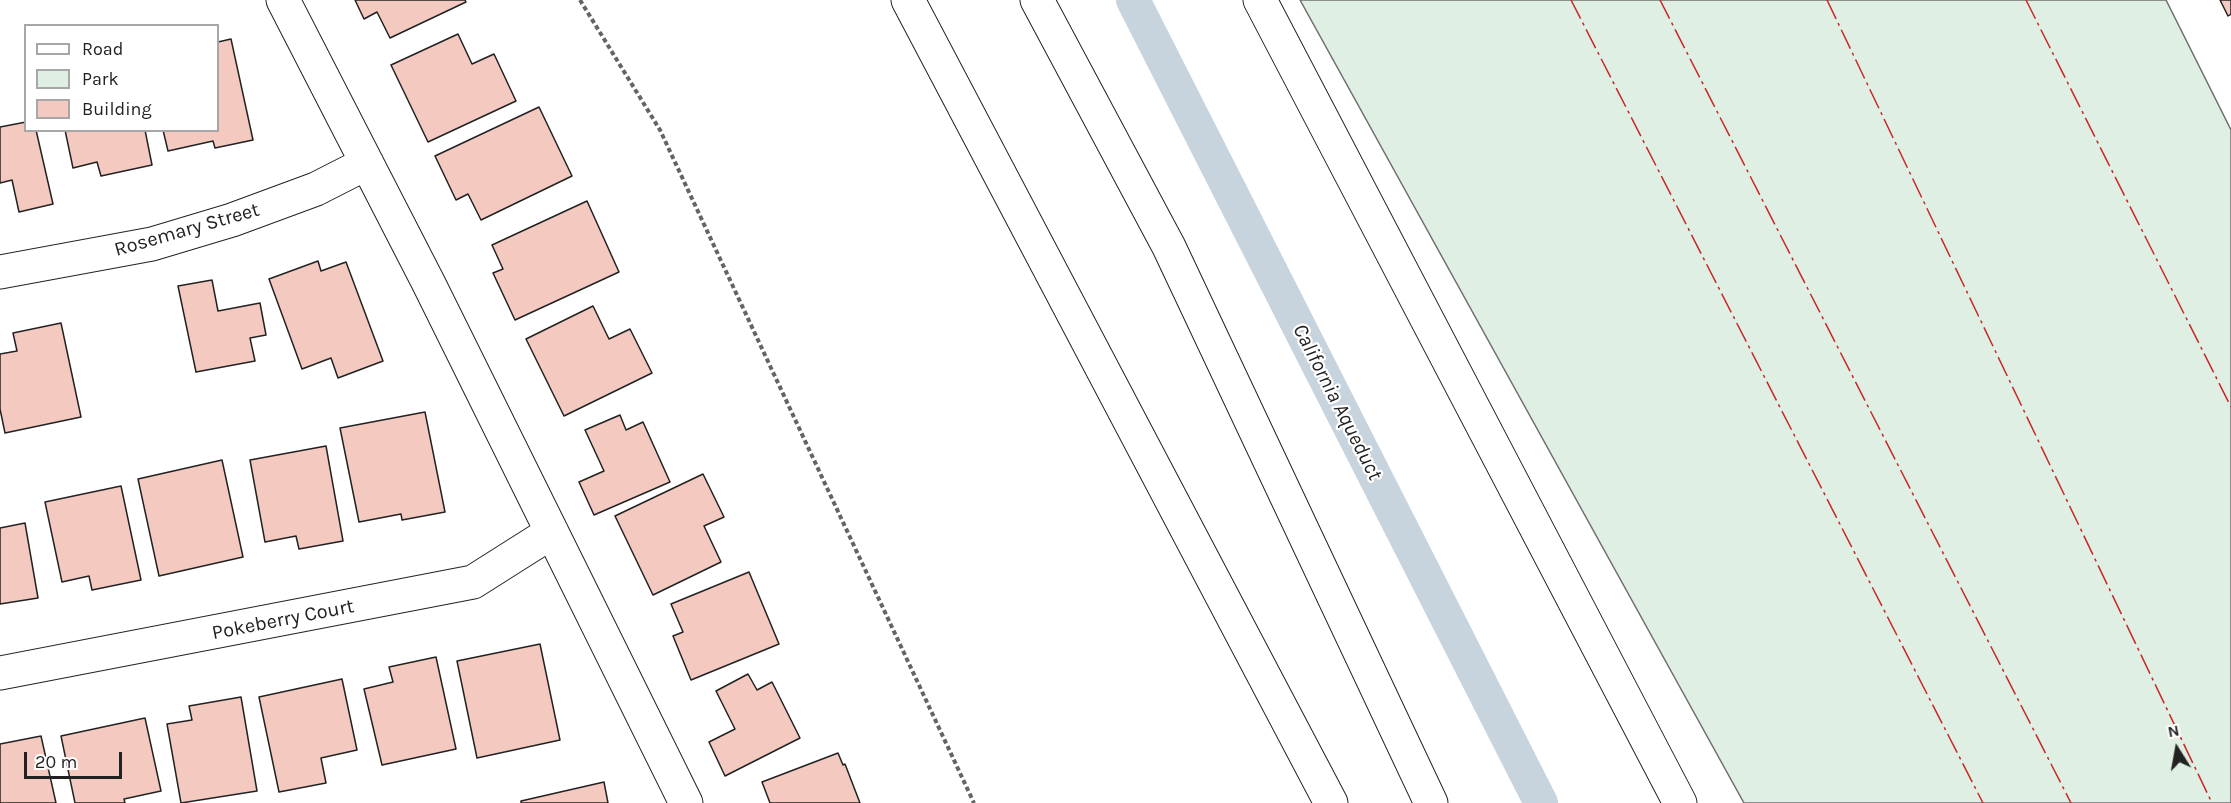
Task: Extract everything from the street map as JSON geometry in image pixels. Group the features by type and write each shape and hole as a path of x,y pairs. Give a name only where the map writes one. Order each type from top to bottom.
{"street":[{"path":"283,0 367,163 686,803"},
{"path":"908,0 1331,803"},
{"path":"1036,0 1169,247 1431,803"},
{"path":"1260,0 1680,803"},
{"name":"Rosemary Street","path":"0,272 152,244 232,220 316,189 367,163"},
{"name":"Pokeberry Court","path":"0,673 473,582 552,532"}],"path":[{"path":"580,0 660,130 974,803"}],"green space":[{"path":"1300,0 2166,0 2231,130 2231,803 1744,803"}],"building":[{"path":"355,0 465,0 466,2 390,38 377,12 364,19"},
{"path":"2220,0 2231,0 2231,14 2228,16"},
{"path":"458,34 472,64 494,54 516,101 428,142 391,65"},
{"path":"231,39 253,140 215,148 213,141 168,151 163,132 219,132 219,42"},
{"path":"539,107 572,176 481,220 468,194 456,200 435,156"},
{"path":"24,122 24,132 36,132 53,204 19,212 12,180 0,183 0,127"},
{"path":"65,132 145,132 152,165 101,176 97,162 73,168"},
{"path":"587,201 619,272 515,320 493,273 503,269 492,245"},
{"path":"318,261 321,271 346,262 383,361 338,378 331,358 302,369 269,279"},
{"path":"212,280 218,311 260,303 266,335 250,338 255,361 196,372 178,286"},
{"path":"593,306 609,339 630,329 652,373 564,416 526,339"},
{"path":"61,323 81,417 5,433 0,409 0,354 17,351 13,333"},
{"path":"425,412 445,512 402,520 401,514 359,522 340,428"},
{"path":"620,415 626,430 643,422 670,482 594,515 579,482 604,471 585,430"},
{"path":"326,446 343,541 299,549 296,536 265,542 250,460"},
{"path":"222,460 243,557 159,576 138,479"},
{"path":"703,474 724,517 704,526 721,562 653,595 615,516"},
{"path":"121,486 141,580 92,590 89,576 62,582 45,502"},
{"path":"25,523 38,598 0,604 0,528"},
{"path":"749,572 779,644 691,680 673,636 683,632 671,604"},
{"path":"540,644 560,740 477,758 457,661"},
{"path":"436,657 456,749 382,765 364,689 393,682 389,667"},
{"path":"748,674 757,690 772,682 800,738 725,776 709,742 735,729 716,691"},
{"path":"342,679 357,750 321,758 326,783 279,792 259,697"},
{"path":"241,697 257,791 181,803 167,724 192,720 189,706"},
{"path":"145,718 161,791 124,799 125,803 75,803 61,736"},
{"path":"41,736 56,803 0,803 0,744"},
{"path":"838,753 843,765 845,764 860,803 770,803 762,782"},
{"path":"604,782 608,803 521,803 521,801"}],"waterway":[{"name":"California Aqueduct","path":"1133,0 1541,803"}],"power":[{"path":"1571,0 1983,803"},
{"path":"1660,0 2071,803"},
{"path":"1827,0 2212,803"},
{"path":"2026,0 2231,407"}]}
